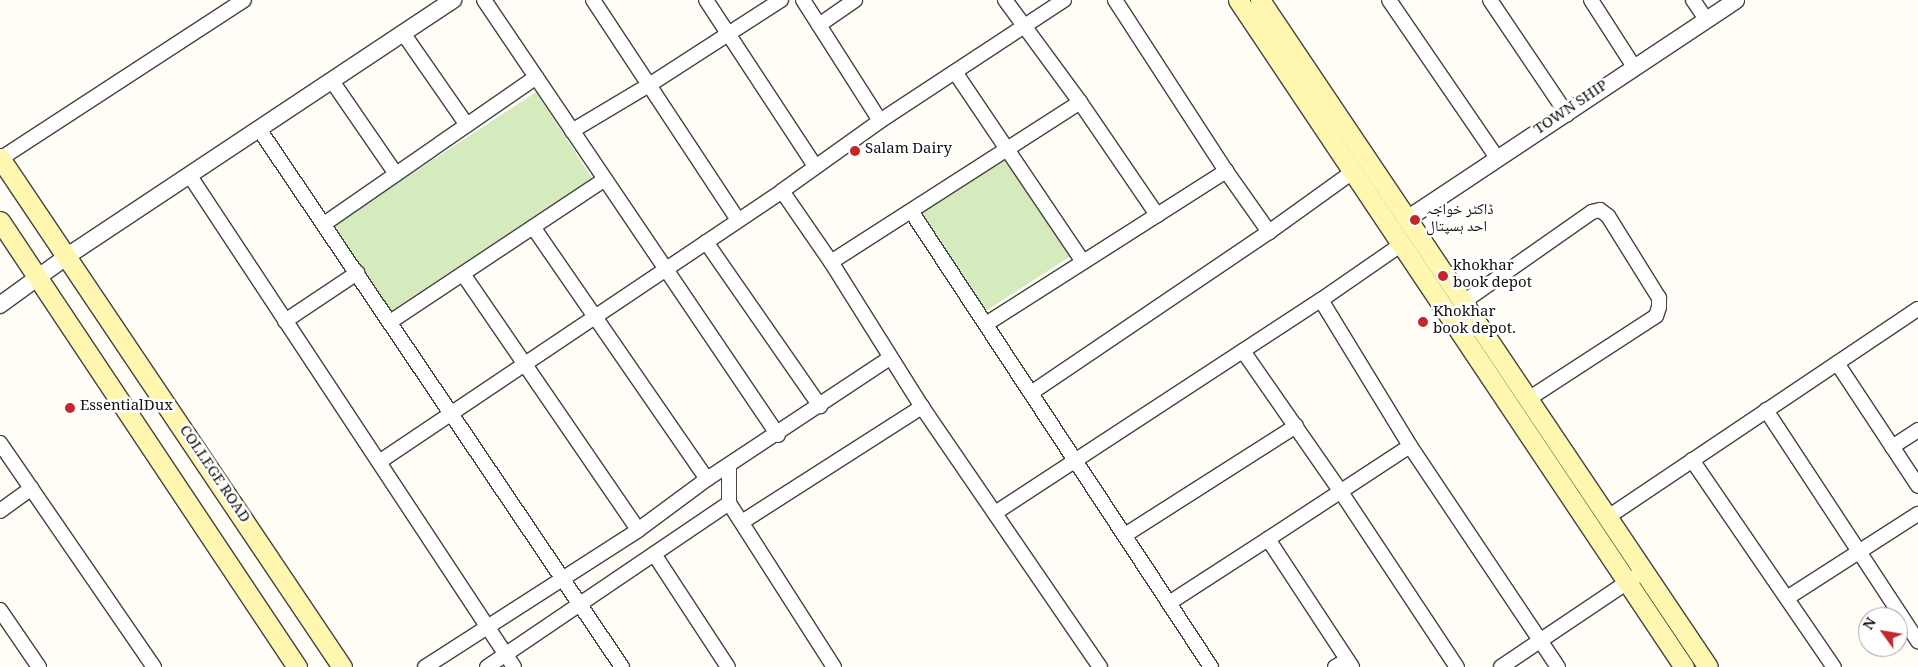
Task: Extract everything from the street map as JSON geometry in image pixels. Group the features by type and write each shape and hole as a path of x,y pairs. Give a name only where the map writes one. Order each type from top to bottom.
{"main road":[{"path":"1238,0 1684,667"},
{"path":"1260,0 1708,667"},
{"name":"COLLEGE ROAD","path":"0,158 342,667"},
{"path":"0,222 297,667"}],"street":[{"path":"0,158 244,0"},
{"path":"0,305 66,257 453,0"},
{"path":"484,0 778,434"},
{"path":"594,0 738,220"},
{"path":"706,0 815,166"},
{"path":"572,131 650,85 781,0"},
{"path":"803,0 880,121"},
{"path":"819,26 855,0"},
{"path":"1005,0 1080,102 1157,216"},
{"path":"379,462 782,191 880,121 1064,0"},
{"path":"1115,0 1226,171 1269,232"},
{"path":"1389,0 1497,158"},
{"path":"1490,0 1567,114"},
{"path":"1591,0 1634,67"},
{"path":"1693,0 1706,19"},
{"name":"TOWN SHIP","path":"1407,219 1736,0"},
{"path":"403,33 467,125"},
{"path":"955,72 1083,262"},
{"path":"324,224 536,77"},
{"path":"332,81 396,174"},
{"path":"831,262 1080,102"},
{"path":"259,129 563,576 622,667"},
{"path":"986,324 1226,171"},
{"path":"1031,393 1269,232 1354,172"},
{"path":"190,176 514,667"},
{"path":"390,322 605,179"},
{"path":"782,191 831,262 922,407 1100,667"},
{"path":"1462,303 1592,212 1600,210 1608,216 1659,298 1656,316 1528,399"},
{"path":"911,211 1211,667"},
{"path":"533,227 707,480"},
{"path":"706,242 820,406"},
{"path":"995,512 1321,300 1402,244"},
{"path":"285,321 357,273"},
{"path":"463,274 638,530"},
{"path":"1321,300 1410,446 1558,667"},
{"path":"1608,517 1918,309"},
{"path":"1243,351 1341,492 1456,667"},
{"path":"425,667 563,576 638,530 707,480 890,358"},
{"path":"1837,363 1918,486"},
{"path":"742,522 922,407"},
{"path":"1766,410 1918,641"},
{"path":"1125,535 1296,426"},
{"path":"1892,447 1918,430"},
{"path":"0,443 154,667"},
{"path":"1169,603 1410,446"},
{"path":"1692,460 1834,667"},
{"path":"729,466 729,503 834,667"},
{"path":"0,511 32,488"},
{"path":"487,667 729,503"},
{"path":"1786,598 1918,514"},
{"path":"1268,539 1345,664"},
{"path":"654,554 720,664"},
{"path":"1501,667 1644,571"},
{"path":"0,610 39,667"}],"green space":[{"path":"536,92 592,178 391,311 334,225"},
{"path":"1003,154 1071,256 981,314 916,212"}],"place":[{"name":"Salam Dairy","path":"855,151"},
{"name":"ڈاکٹر خواجہ احد ہسپتال","path":"1415,220"},
{"name":"khokhar book depot","path":"1443,276"},
{"name":"Khokhar book depot.","path":"1423,322"},
{"name":"EssentialDux","path":"70,408"}]}
